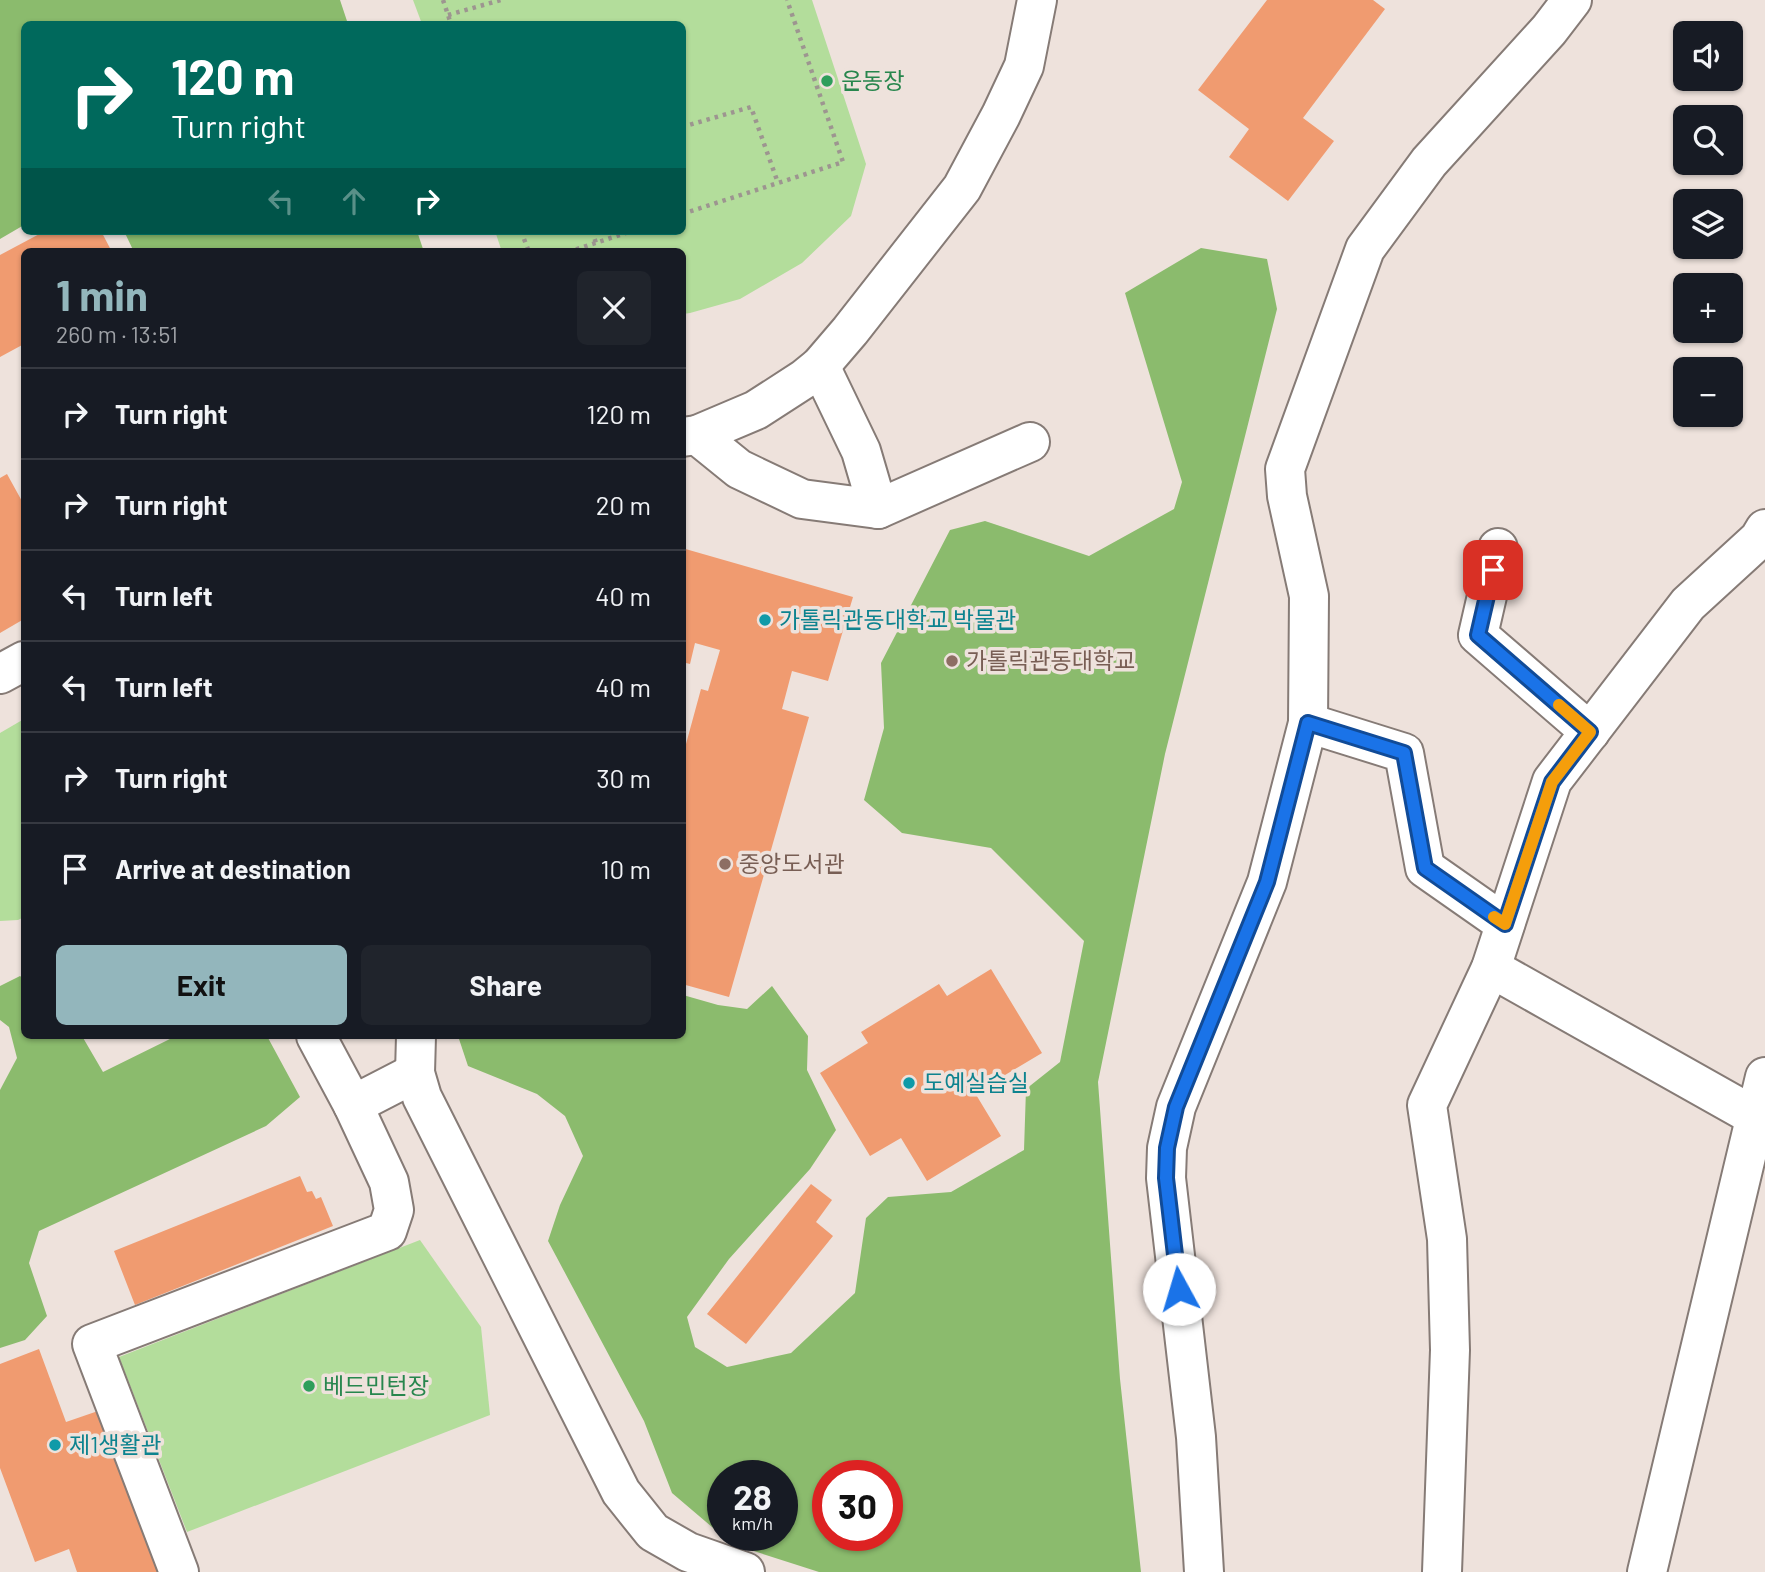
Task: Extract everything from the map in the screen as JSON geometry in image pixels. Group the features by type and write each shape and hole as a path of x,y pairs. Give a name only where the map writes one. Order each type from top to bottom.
{"street":[{"path":"690,436 756,411 820,366 850,331 962,188 1002,115 1024,66 1037,0"},
{"path":"1204,1572 1196,1437 1166,1178 1167,1148 1176,1107 1267,882 1308,723 1309,596 1287,496 1285,469 1365,249 1429,162 1549,30 1572,0"},
{"path":"820,366 861,451 878,509"},
{"path":"690,436 739,469 802,499 878,509 1030,442"},
{"path":"1442,1572 1450,1350 1447,1239 1427,1104 1491,968 1552,782 1688,604 1759,539 1765,529"},
{"path":"1498,548 1478,635 1590,732"},
{"path":"0,674 21,663"},
{"path":"1308,723 1404,753 1425,868 1505,924"},
{"path":"1491,968 1755,1116"},
{"path":"179,1572 92,1344 387,1231 394,1210 389,1181 318,1039"},
{"path":"416,1039 415,1073 422,1097 621,1492 653,1532 688,1552 745,1572"},
{"path":"353,1105 415,1073"},
{"path":"1647,1572 1765,1076"}],"path":[{"path":"443,0 450,21"},
{"path":"448,15 501,0"},
{"path":"686,213 843,162 787,0"},
{"path":"686,126 751,107 778,183"},
{"path":"593,235 596,243"},
{"path":"580,248 620,235"}],"green space":[{"path":"0,0 340,0 347,21 21,21 21,227 0,239"},
{"path":"413,0 812,0 866,164 851,216 802,263 740,299 686,314 686,248 501,248 496,235 686,235 686,21 421,21"},
{"path":"126,235 418,235 423,248 132,248"},
{"path":"1201,248 1267,259 1277,309 1165,754 1098,1082 1120,1379 1141,1572 819,1572 754,1551 798,1551 798,1460 707,1460 707,1523 672,1493 644,1421 548,1241 560,1205 583,1156 565,1116 537,1094 468,1066 459,1039 686,1039 686,996 718,1005 747,1009 772,986 808,1036 807,1070 836,1130 810,1169 729,1259 687,1317 695,1347 727,1367 791,1353 855,1293 866,1218 888,1197 951,1192 1024,1150 1026,1089 1060,1062 1084,941 991,848 902,833 864,800 884,728 881,663 950,530 985,521 1089,556 1174,509 1182,482 1125,293"},
{"path":"21,721 21,918 0,921 0,733"},
{"path":"21,977 21,1039 84,1039 103,1072 170,1039 269,1039 300,1097 266,1126 39,1231 29,1263 47,1316 25,1340 0,1348 0,1090 17,1058 9,1027 0,1020 0,986"},
{"name":"베드민턴장","path":"420,1240 481,1327 490,1415 187,1532 119,1357"}],"building":[{"path":"1267,0 1373,0 1385,9 1303,118 1334,141 1288,201 1229,157 1249,129 1198,90"},
{"path":"38,235 103,235 110,248 21,248 21,346 0,357 0,255"},
{"path":"7,474 21,499 21,621 0,633 0,478"},
{"name":"중앙도서관","path":"686,549 853,597 828,681 792,671 782,709 809,717 729,997 686,985 686,744 701,689 708,691 720,650 695,643 690,664 686,663"},
{"name":"도예실습실","path":"991,969 1042,1053 975,1093 1001,1136 927,1181 901,1138 870,1156 820,1073 868,1043 861,1032 939,984 947,996"},
{"path":"300,1176 307,1192 312,1191 316,1199 321,1197 333,1226 135,1305 114,1251"},
{"path":"811,1184 832,1200 816,1222 833,1236 746,1344 707,1314"},
{"name":"제1생활관","path":"39,1349 66,1422 98,1411 158,1572 77,1572 69,1549 35,1562 0,1468 0,1364"}],"slow traffic":[{"path":"1494,917 1505,924 1552,782 1590,732 1559,705"}],"place":[{"name":"운동장","path":"827,81"},
{"name":"가톨릭관동대학교 박물관","path":"765,620"},
{"name":"가톨릭관동대학교","path":"952,661"},
{"name":"중앙도서관","path":"725,864"},
{"name":"도예실습실","path":"909,1083"},
{"name":"베드민턴장","path":"309,1386"},
{"name":"제1생활관","path":"55,1445"}],"route":[{"path":"1179,1289 1166,1178 1167,1148 1176,1107 1267,882 1308,723 1404,753 1425,868 1505,924 1552,782 1590,732 1478,635 1493,570"}]}
